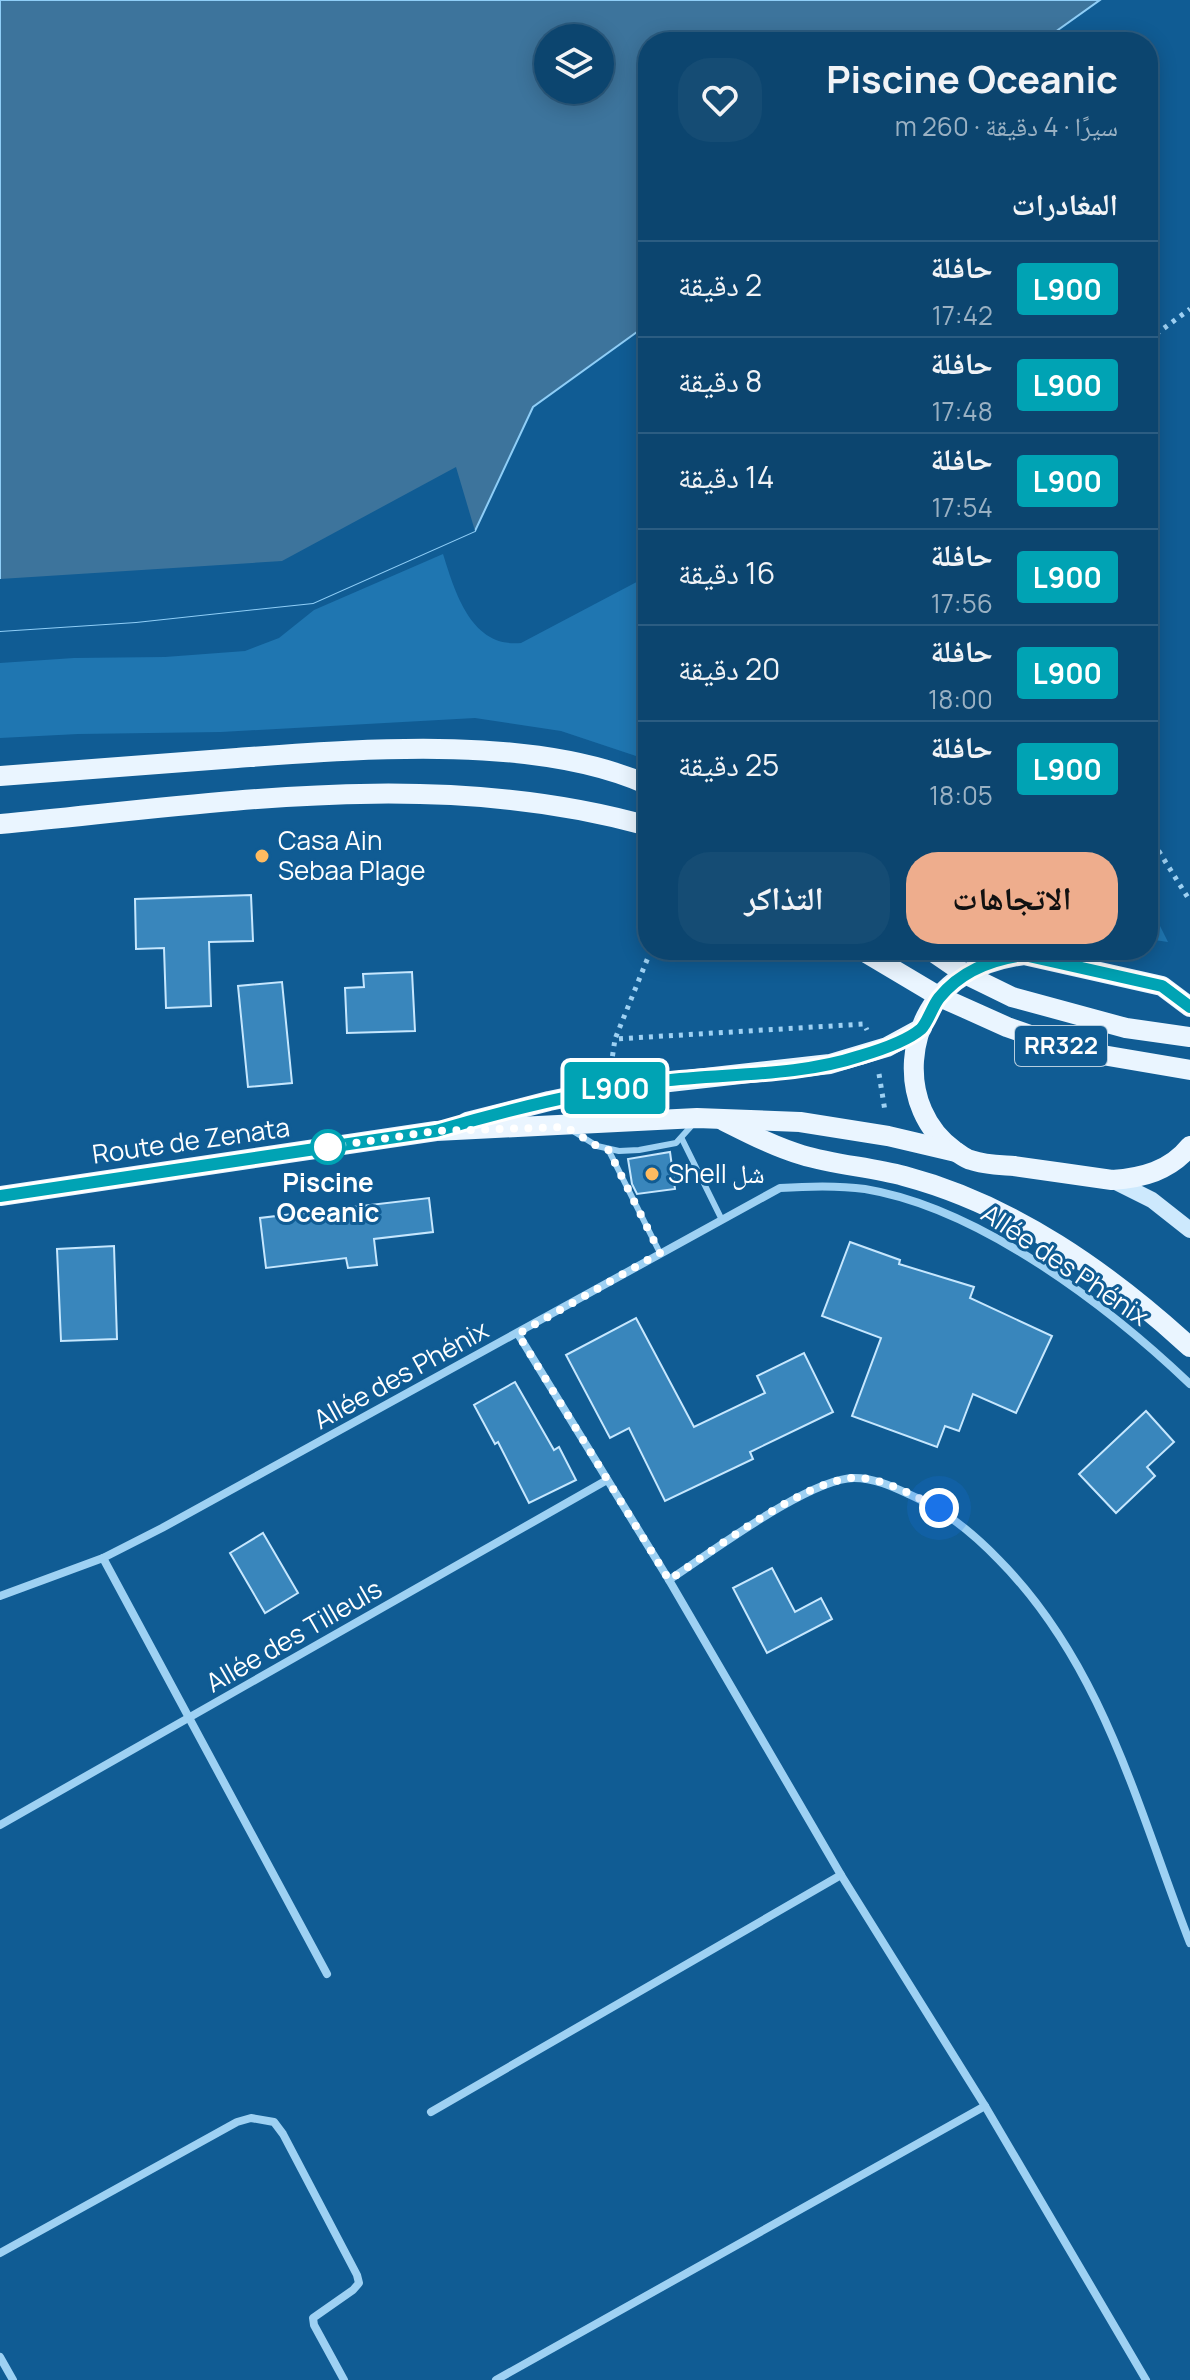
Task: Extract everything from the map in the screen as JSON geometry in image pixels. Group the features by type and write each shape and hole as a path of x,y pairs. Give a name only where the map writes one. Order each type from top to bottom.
{"main road":[{"path":"0,776 296,753 456,750 552,758 589,765 638,782"},
{"path":"0,824 311,796 387,794 539,804 600,813 638,823"},
{"path":"878,960 940,997"},
{"path":"945,960 965,974"},
{"path":"956,1152 932,1128 917,1097 912,1062 922,1028 940,997 965,974 996,960"},
{"path":"1046,960 1162,986 1190,1007"},
{"name":"RR322","path":"965,974 1012,997 1126,1028 1190,1037"},
{"name":"RR322","path":"940,997 1007,1027 1073,1050 1190,1070"},
{"name":"Route de Zenata","path":"436,1131 507,1111 607,1089 802,1069 875,1051 922,1028"},
{"name":"Route de Zenata","path":"0,1196 436,1131 566,1127 697,1118 800,1122 888,1136 956,1152 972,1160 1112,1180 1150,1175 1188,1151"},
{"path":"721,1119 774,1146 904,1176 997,1211 1039,1232 1135,1298 1190,1347"},
{"path":"1112,1180 1152,1200 1190,1230"}],"street":[{"name":"Allée des Phénix","path":"0,1596 103,1558 518,1334 780,1188 817,1185 867,1190 963,1221 1014,1249 1123,1323 1190,1384"},
{"path":"518,1334 669,1580 841,1875 985,2106 1146,2380"},
{"path":"669,1580 788,1502 823,1486 852,1478 884,1483 939,1508 980,1540 1026,1587 1076,1658 1118,1744 1188,1930 1190,1943"},
{"name":"Allée des Tilleuls","path":"0,1825 607,1480"},
{"path":"103,1558 327,1974"},
{"path":"431,2112 841,1875"},
{"path":"496,2380 985,2106"},
{"path":"0,2253 237,2122 261,2118 274,2122 357,2275 359,2283 353,2290 313,2318 344,2380"},
{"path":"0,2357 13,2380"}],"lane":[{"path":"566,1127 597,1146 639,1150 682,1139 697,1118"},
{"path":"682,1139 722,1220"},
{"path":"608,1149 660,1253"}],"path":[{"path":"1158,333 1190,309"},
{"path":"1158,850 1190,901"},
{"path":"647,960 615,1039 864,1024 875,1051"}],"shaded area":[{"path":"0,0 1100,0 1055,32 638,32 638,331 533,407 475,531 313,603 136,622 0,631"},
{"path":"443,554 460,600 478,627 489,637 521,643 638,581 638,757 561,731 475,718 221,732 0,738 0,663 245,651 279,638 314,610"},
{"path":"1158,922 1168,942 1158,940"}],"pier":[{"path":"456,467 475,531 313,603 136,622 0,631 0,579 282,561"}],"building":[{"path":"251,895 253,941 209,942 211,1006 166,1008 164,948 136,949 135,899"},
{"path":"412,972 415,1031 347,1033 345,988 364,987 363,974"},
{"path":"282,982 292,1083 248,1087 238,986"},
{"name":"Shell شل","path":"670,1152 675,1189 637,1194 628,1159"},
{"path":"429,1198 433,1232 374,1239 377,1265 348,1268 346,1258 266,1268 260,1218"},
{"path":"850,1242 900,1260 899,1264 974,1287 970,1298 1052,1336 1016,1413 973,1394 959,1431 945,1426 937,1447 852,1416 881,1338 822,1316"},
{"path":"114,1246 117,1339 61,1341 57,1249"},
{"path":"636,1318 694,1427 765,1393 757,1376 804,1353 833,1412 750,1452 753,1459 665,1501 629,1428 610,1438 566,1355"},
{"path":"515,1382 554,1450 559,1447 576,1480 529,1503 498,1442 495,1444 474,1405"},
{"path":"1146,1411 1174,1442 1147,1467 1155,1476 1116,1513 1079,1474"},
{"path":"263,1533 298,1593 265,1613 230,1553"},
{"path":"772,1568 795,1612 821,1598 832,1619 767,1653 733,1588"}],"bus line":[{"name":"L900","path":"0,1196 436,1131 607,1089 830,1064 887,1047 922,1028 930,1011 951,985 965,974 996,960"},
{"name":"L900","path":"1046,960 1162,986 1190,1007"}],"place":[{"name":"Casa Ain Sebaa Plage","path":"262,856"},
{"name":"Piscine Oceanic","path":"328,1147"},
{"name":"Shell شل","path":"652,1174"}],"route":[{"path":"328,1147 436,1131 566,1127 597,1146 608,1149 660,1253 518,1334 669,1580 788,1502 823,1486 852,1478 884,1483 939,1508"}]}
